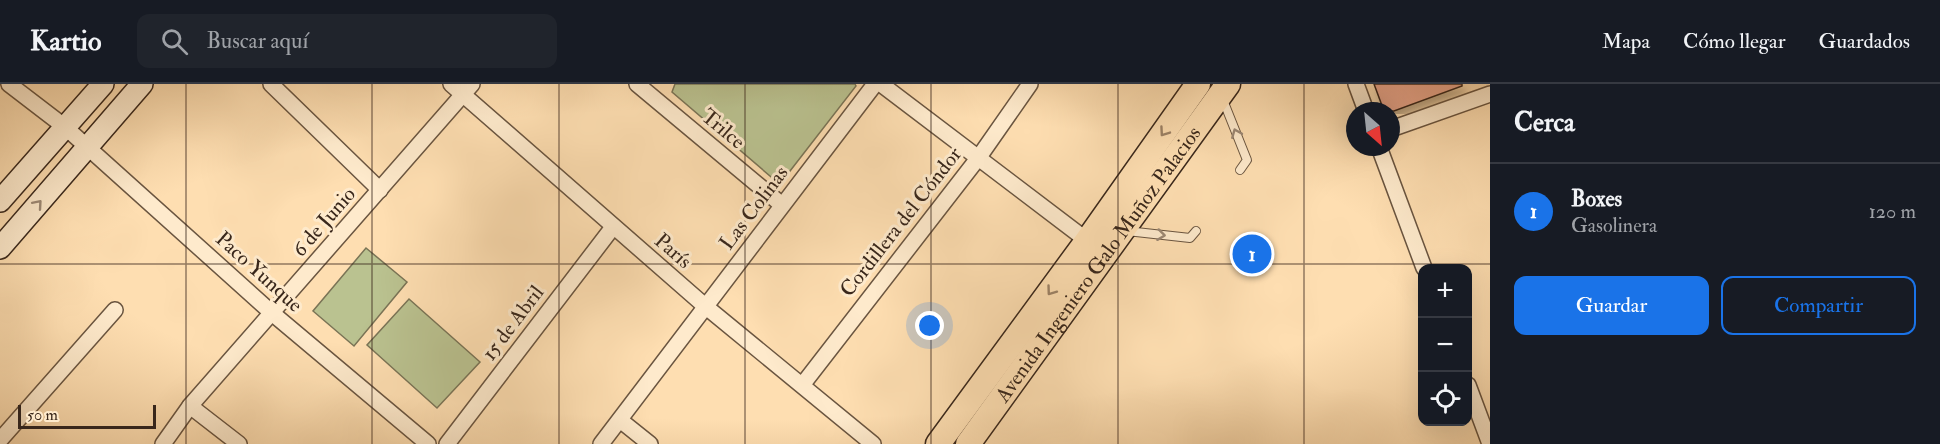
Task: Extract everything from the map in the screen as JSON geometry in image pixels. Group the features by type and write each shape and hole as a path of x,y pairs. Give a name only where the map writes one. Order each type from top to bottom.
{"main road":[{"name":"Avenida Ingeniero Galo Muñoz Palacios","path":"968,444 1096,248 1197,84"},
{"name":"Avenida Ingeniero Galo Muñoz Palacios","path":"938,444 1096,248 1122,231 1224,89"}],"street":[{"name":"Paco Yunque","path":"9,84 77,137 272,313 428,444"},
{"path":"0,248 77,137 103,84"},
{"path":"0,201 142,84"},
{"path":"271,84 380,190"},
{"name":"París","path":"451,84 468,89 613,227 873,444"},
{"name":"Las Colinas","path":"601,444 875,84"},
{"path":"881,84 1096,248"},
{"name":"Cordillera del Cóndor","path":"802,384 979,157 1030,84"},
{"path":"1356,84 1363,102"},
{"name":"Trilce","path":"644,86 782,206"},
{"name":"6 de Junio","path":"163,444 190,406 468,89"},
{"path":"1400,126 1490,94"},
{"path":"1382,156 1423,264"},
{"name":"15 de Abril","path":"447,444 613,227"},
{"path":"0,440 114,310"},
{"path":"1472,398 1490,444"},
{"path":"190,406 239,444"},
{"path":"620,420 650,444"}],"lane":[{"path":"1224,89 1247,160 1240,170"},
{"path":"1122,231 1190,238 1196,231"}],"green space":[{"path":"675,84 855,84 856,86 783,180 777,182 672,92"},
{"path":"366,248 407,282 354,346 313,311"},
{"path":"409,299 480,362 437,408 367,345"}],"building":[{"path":"1374,84 1462,84 1462,86 1400,109 1400,102 1381,102"}],"place":[{"name":"Boxes","path":"1252,254"}]}
